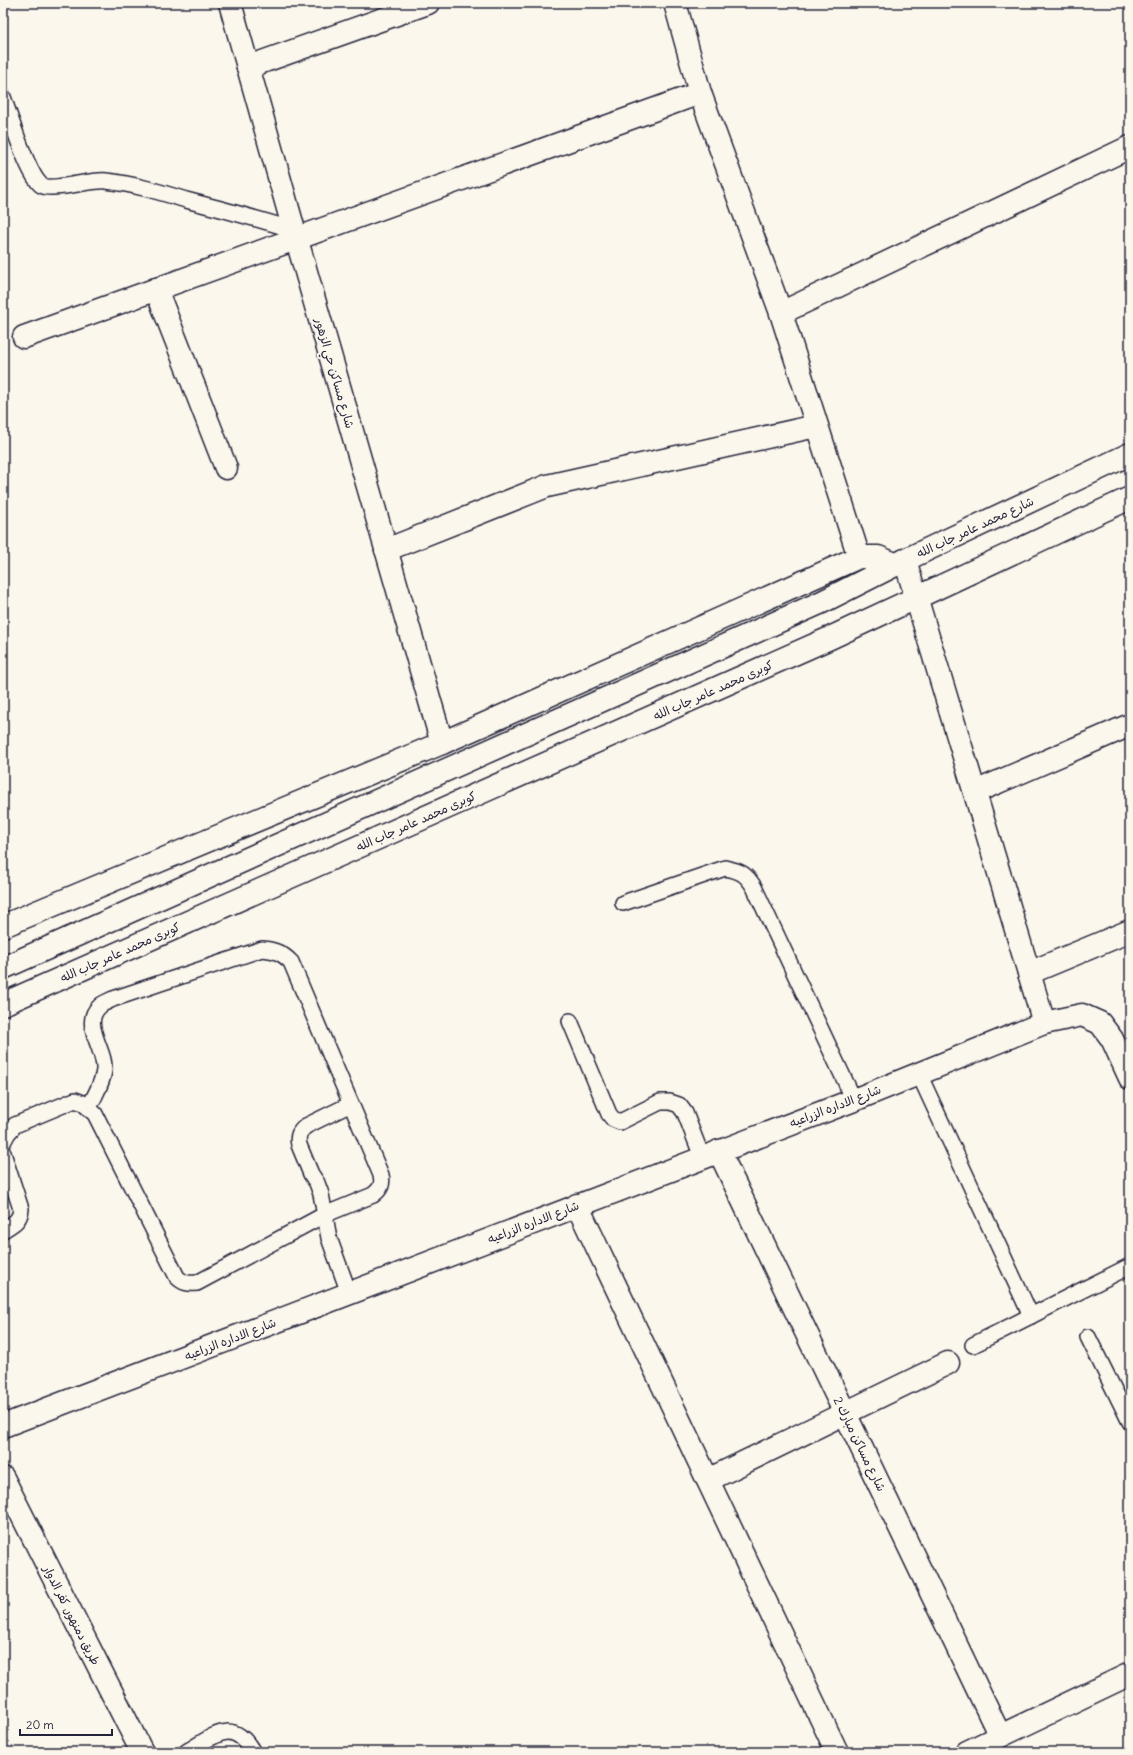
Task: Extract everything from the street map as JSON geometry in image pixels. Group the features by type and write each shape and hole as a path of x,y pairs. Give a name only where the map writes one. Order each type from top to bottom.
{"street":[{"name":"شارع مساكن حي الزهور","path":"230,3 442,743"},
{"path":"248,67 428,3"},
{"path":"675,3 700,93 781,313 858,557"},
{"path":"24,337 156,289 295,234 700,93"},
{"path":"781,313 1130,148"},
{"path":"156,289 226,468"},
{"path":"386,550 547,486 816,426"},
{"name":"شارع محمد عامر جاب الله","path":"3,968 822,602 901,562 1130,454"},
{"path":"916,598 1130,498"},
{"path":"3,926 442,743 858,557 878,557 901,562 916,598 1029,973 1053,1021"},
{"name":"كوبرى محمد عامر جاب الله","path":"3,1004 830,638 916,598"},
{"path":"975,792 1130,725"},
{"path":"1029,973 1130,931"},
{"name":"شارع الاداره الزراعيه","path":"3,1426 854,1100 1053,1021 1082,1015 1100,1023 1112,1039 1130,1078"},
{"name":"شارع مساكن مبارك 2","path":"711,1154 845,1413 1000,1736"},
{"path":"577,1205 837,1752"},
{"path":"708,1480 948,1363"},
{"name":"طريق دمنهور, كفر الدوار","path":"3,1478 142,1752"},
{"path":"973,1751 1000,1736 1130,1674"}],"lane":[{"path":"3,97 31,171 42,186 51,188 104,181 133,185 253,218 295,234"},
{"path":"624,903 725,868 735,870 747,876 754,887 854,1100"},
{"path":"3,1142 15,1125 75,1100 83,1103 95,1114 177,1277 182,1282 189,1284 197,1283 324,1215 373,1195 380,1190 382,1182 291,962 282,954 273,950 262,949 113,999 99,1007 94,1016 92,1026 102,1054 104,1070 89,1108"},
{"path":"570,1021 609,1114 613,1119 620,1122 660,1102 670,1102 679,1105 711,1154"},
{"path":"919,1074 1031,1316"},
{"path":"349,1293 329,1238 317,1182 308,1166 299,1144 298,1137 300,1131 306,1126 351,1104"},
{"path":"3,1153 21,1209 20,1218 14,1224 3,1230"},
{"path":"973,1346 1130,1266"},
{"path":"1088,1337 1130,1422"},
{"path":"186,1752 224,1731 233,1732 241,1737 253,1752"}]}
